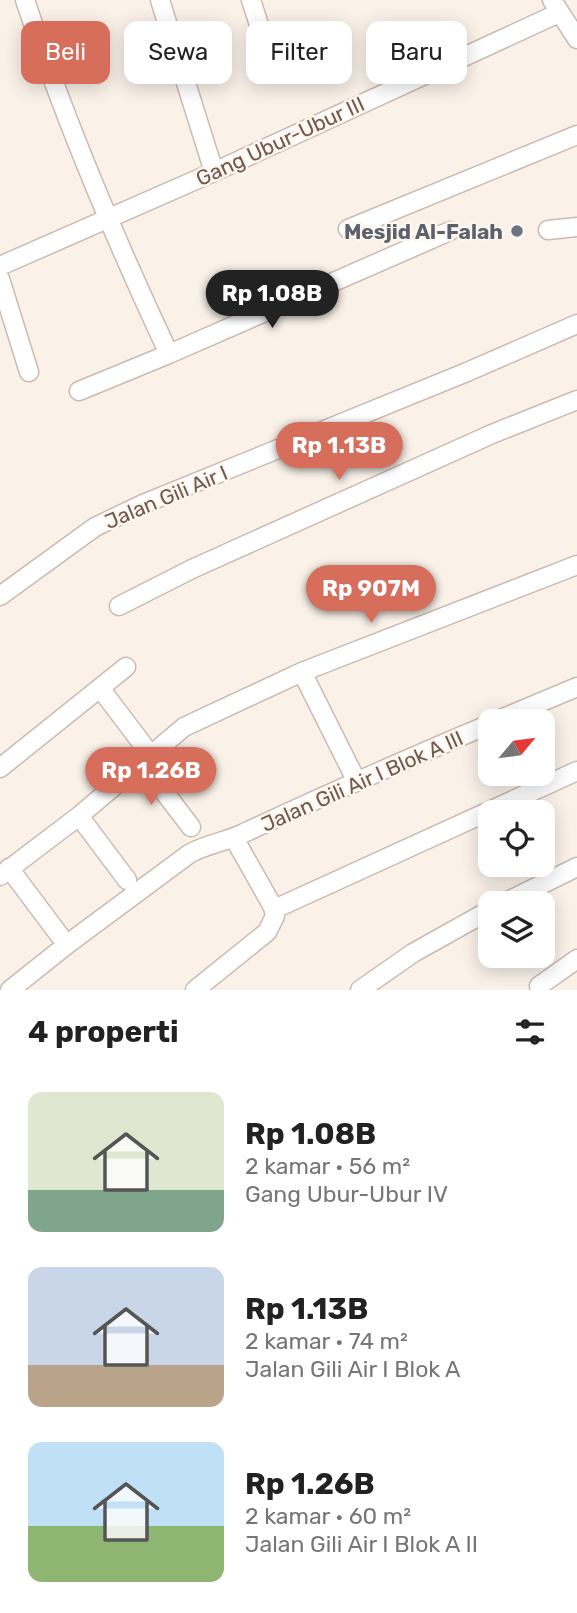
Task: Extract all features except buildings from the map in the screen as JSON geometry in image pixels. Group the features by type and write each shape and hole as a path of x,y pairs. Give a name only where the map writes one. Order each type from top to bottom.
{"street":[{"path":"25,0 41,50 107,219 169,354"},
{"path":"160,0 214,172"},
{"path":"251,0 258,21"},
{"path":"555,6 577,39"},
{"name":"Gang Ubur-Ubur III","path":"0,266 214,172 555,6"},
{"path":"348,229 577,135"},
{"path":"548,230 577,227"},
{"path":"79,391 450,232"},
{"path":"0,279 29,372"},
{"name":"Jalan Gili Air I","path":"0,596 95,527 577,324"},
{"path":"119,606 204,564 492,434 577,400"},
{"path":"60,936 5,872 79,816 184,727 302,672 577,565"},
{"path":"0,768 126,667"},
{"path":"302,672 356,780"},
{"path":"525,709 577,687"},
{"path":"100,688 191,827"},
{"name":"Jalan Gili Air I Blok A III","path":"10,990 189,854 204,846 234,838 356,780 478,729"},
{"path":"279,907 577,771"},
{"path":"79,816 127,880"},
{"path":"195,990 267,932 275,916 273,907 234,838"},
{"path":"529,891 577,867"},
{"path":"360,990 412,953 478,917"},
{"path":"539,986 577,959"}],"place":[{"name":"Mesjid Al-Falah","path":"517,231"}]}
